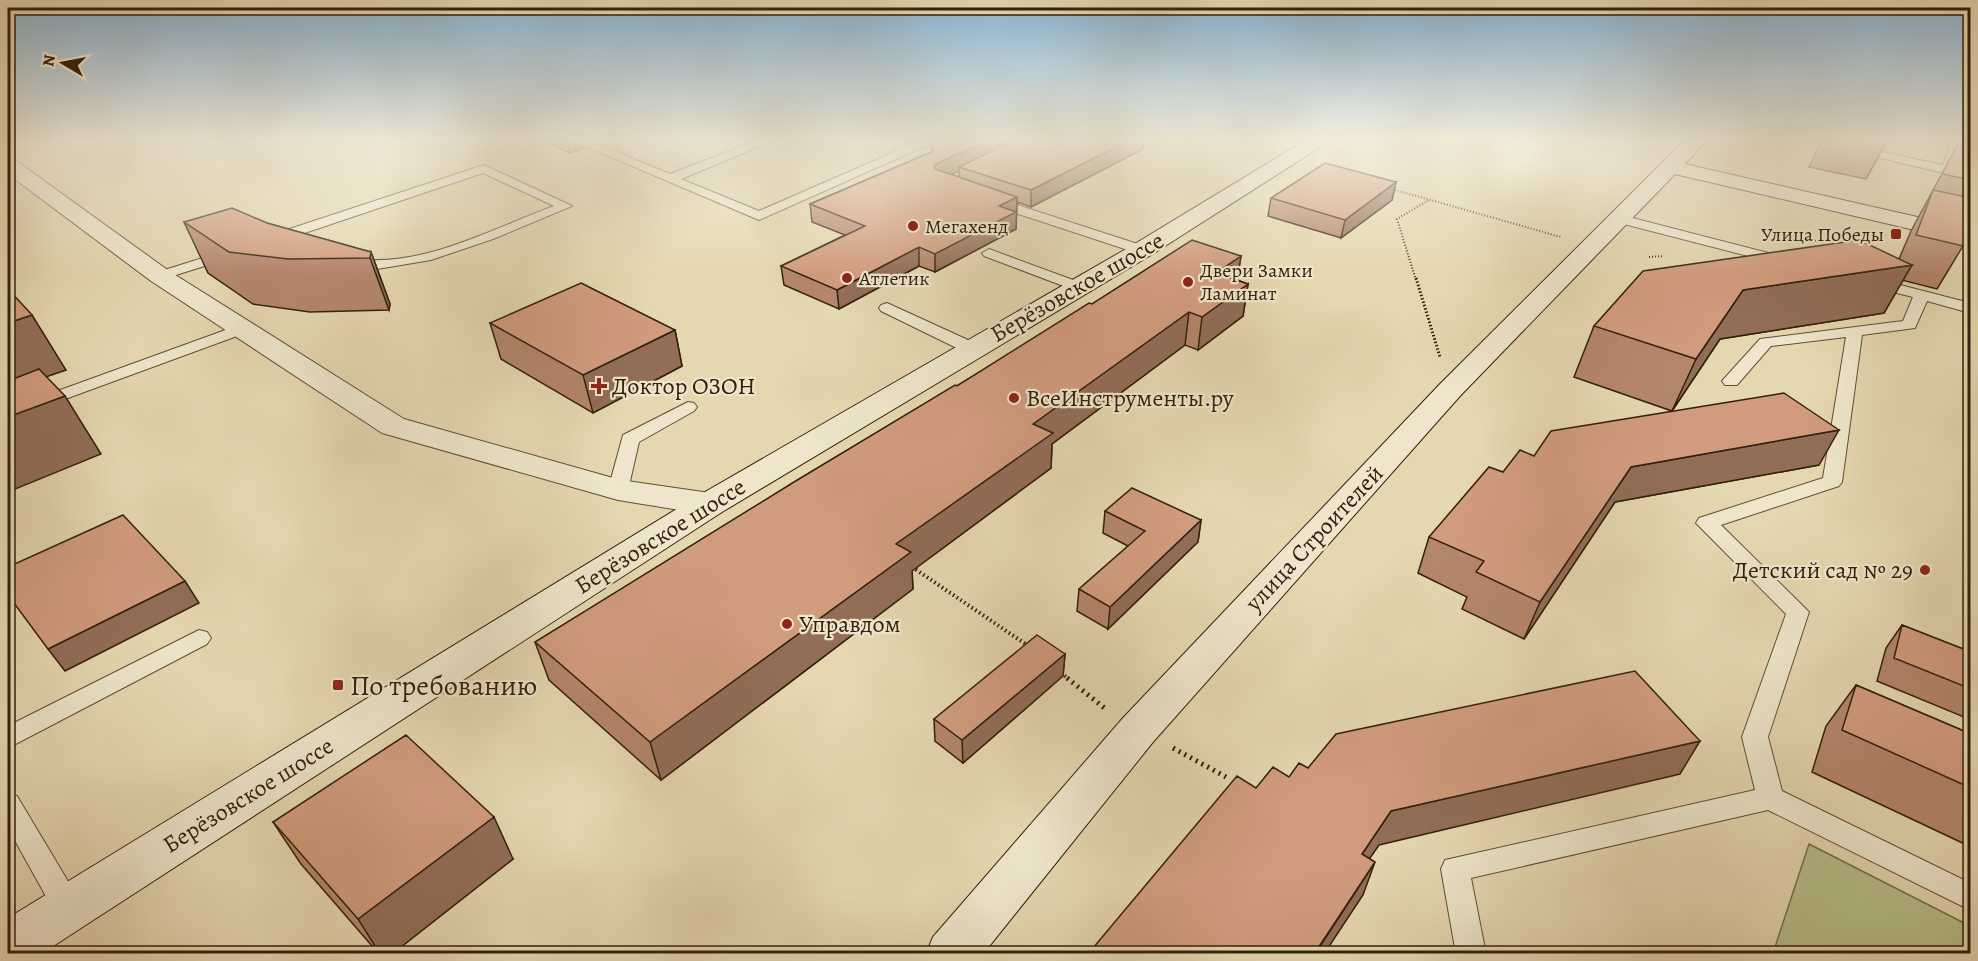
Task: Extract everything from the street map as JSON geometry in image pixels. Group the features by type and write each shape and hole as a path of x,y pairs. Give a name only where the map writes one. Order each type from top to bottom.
{"main road":[{"path":"30,185 160,276 393,426 618,490 710,504"},
{"name":"Берёзовское шоссе","path":"8,946 710,504 1142,250 1248,185"},
{"name":"улица Строителей","path":"951,954 1138,730 1450,390 1652,185"},
{"path":"1753,185 1971,236"}],"lane":[{"path":"160,276 436,185"},
{"path":"339,257 360,266 410,263 565,206 519,185"},
{"path":"684,185 759,216 830,185"},
{"path":"976,195 1142,250"},
{"path":"1617,218 1800,265"},
{"path":"288,234 309,243"},
{"path":"989,253 1079,287"},
{"path":"1856,279 1971,308"},
{"path":"1731,381 1766,342 1909,325 1922,295"},
{"path":"887,308 973,349"},
{"path":"8,415 242,329"},
{"path":"1770,798 1755,737 1798,612 1706,523 1833,482 1855,331"},
{"path":"618,490 630,439 688,407"},
{"path":"8,738 199,638"},
{"path":"1471,954 1455,870 1770,798 1971,897"},
{"path":"8,804 68,908"}],"path":[{"path":"1388,188 1591,246"},
{"path":"1429,200 1397,219 1450,390"},
{"path":"906,563 1037,652"},
{"path":"1054,666 1106,709 1138,730 1226,777"}],"green space":[{"path":"1809,844 1970,926 1970,953 1773,953"}],"building":[{"path":"855,185 981,185 1017,197 999,206 1016,212 935,254 919,247 837,290 781,266 865,226 810,204"},
{"path":"1015,185 1041,185 1031,190"},
{"path":"1291,185 1392,185 1345,220 1271,198"},
{"path":"1933,190 1971,198 1971,229 1963,246 1916,235"},
{"path":"232,208 267,223 371,252 370,258 288,259 229,252 184,222"},
{"path":"1192,240 1241,256 1216,273 1248,284 1202,317 1189,312 1033,424 1053,433 896,544 911,552 650,742 535,642 794,482 955,385 957,386 1089,303 1092,304"},
{"path":"1859,240 1912,265 1743,290 1696,359 1594,326 1643,271"},
{"path":"581,283 675,330 583,375 490,323"},
{"path":"8,289 32,315 8,323"},
{"path":"39,369 65,396 8,417 8,381"},
{"path":"1784,393 1839,430 1631,467 1540,602 1476,572 1484,561 1429,537 1489,467 1503,472 1520,450 1534,456 1551,431"},
{"path":"1132,488 1201,520 1110,607 1079,589 1145,531 1105,511"},
{"path":"123,515 185,581 48,649 8,595 8,567"},
{"path":"1902,625 1971,652 1971,689 1894,658"},
{"path":"1037,635 1065,654 962,740 934,719"},
{"path":"1635,671 1700,741 1391,811 1362,854 1375,862 1316,951 1320,954 1088,954 1237,776 1256,788 1273,767 1289,777 1299,763 1308,768 1336,734"},
{"path":"1856,685 1971,734 1971,788 1842,730"},
{"path":"406,735 494,817 358,919 273,822"}],"place":[{"name":"Мегахенд","path":"913,226"},
{"name":"Улица Победы","path":"1896,234"},
{"name":"Атлетик","path":"847,278"},
{"name":"Двери Замки Ламинат","path":"1188,282"},
{"name":"Доктор ОЗОН","path":"599,386"},
{"name":"ВсеИнструменты.ру","path":"1014,398"},
{"name":"Детский сад № 29","path":"1925,570"},
{"name":"Управдом","path":"787,624"},
{"name":"По требованию","path":"338,685"}]}
